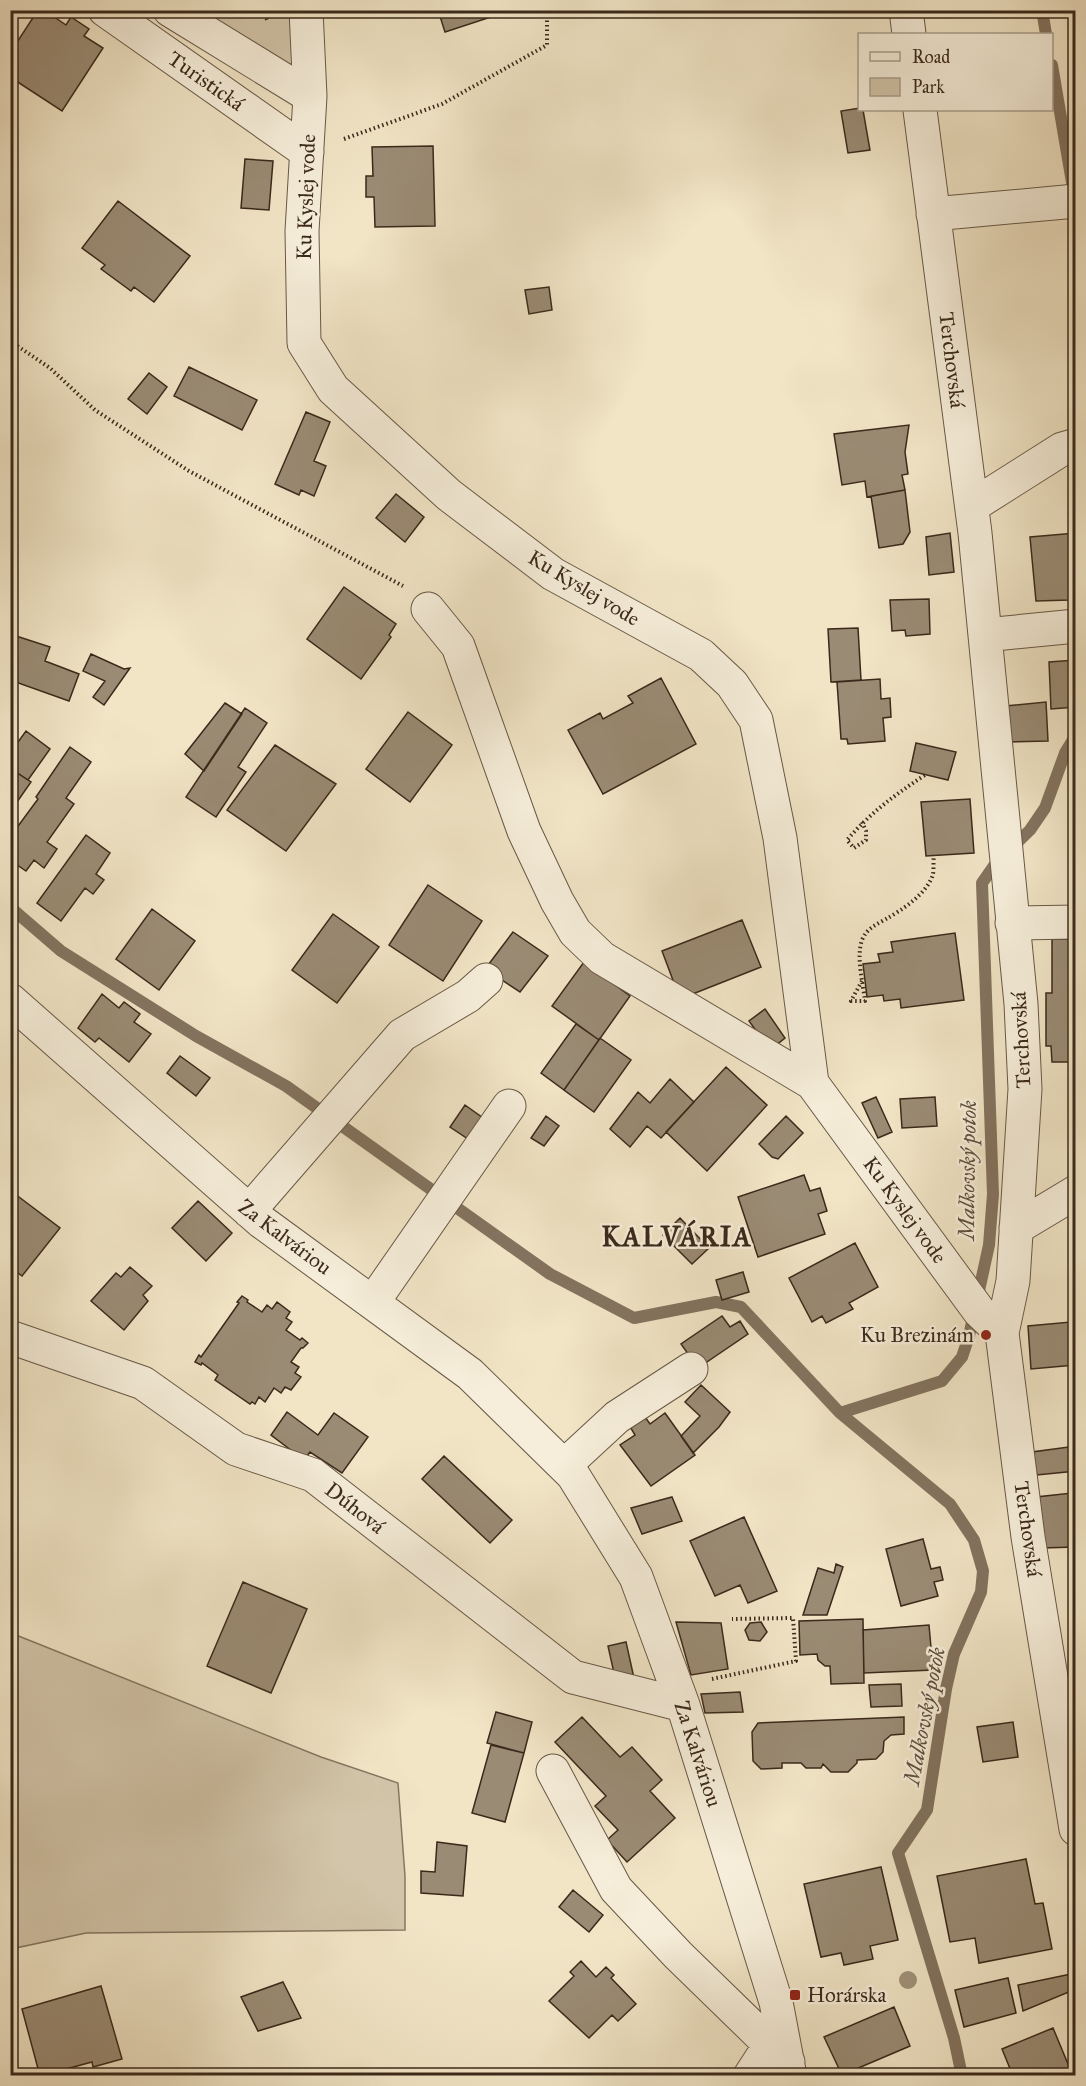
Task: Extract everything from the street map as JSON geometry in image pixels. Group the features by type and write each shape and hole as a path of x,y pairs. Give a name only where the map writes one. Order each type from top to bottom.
{"street":[{"name":"Turistická","path":"105,10 307,152"},
{"name":"Turistická","path":"170,10 310,96"},
{"path":"306,10 310,96"},
{"path":"906,10 909,33"},
{"name":"Ku Kyslej vode","path":"310,96 302,231 304,343 333,389 449,495 553,574 701,655 732,684 756,720 780,838 812,1083"},
{"name":"Terchovská","path":"920,111 972,506 1021,1004 1025,1089 1013,1281 1002,1333 1028,1538 1076,1829"},
{"path":"933,213 1062,202"},
{"path":"972,506 1062,449 1076,445"},
{"name":"Ku Kyslej vode","path":"428,609 458,646 524,831 557,901 575,932 602,958 812,1083 979,1311 1002,1333"},
{"path":"985,635 1073,626"},
{"path":"1012,923 1076,922"},
{"path":"249,1211 402,1035 468,996 486,980"},
{"name":"Za Kalváriou","path":"10,1000 249,1211 470,1374 573,1475 636,1577 693,1693 776,2002 782,2061"},
{"path":"373,1302 509,1106"},
{"path":"1016,1228 1076,1192"},
{"name":"Dúhová","path":"10,1337 143,1383 236,1449 313,1476 573,1677 693,1693"},
{"path":"564,1466 617,1417 691,1369"},
{"path":"552,1771 616,1888 782,2061 750,2076"}],"path":[{"path":"307,152 442,104 547,45 547,10"},
{"path":"10,341 50,368 95,410 179,465 409,589 428,609"},
{"path":"862,822 866,831 866,840 854,848 847,840 862,822 894,795 925,775"},
{"path":"862,981 851,1001 865,1001 860,962 861,942 867,930 890,917 921,894 932,876 934,855"},
{"path":"693,1693 796,1661 793,1618 732,1619"}],"green space":[{"path":"165,11 309,11 295,72"},
{"path":"11,1633 321,1757 398,1783 405,1876 405,1930 86,1933 11,1949"}],"building":[{"path":"38,10 44,10 66,25 71,17 89,29 84,36 103,48 62,111 10,77 10,53"},
{"path":"438,10 496,10 497,15 445,32"},
{"path":"858,108 858,111 863,111 870,150 848,153 841,111"},
{"path":"433,146 435,226 375,227 374,197 366,197 366,176 373,176 372,147"},
{"path":"245,159 273,161 269,210 241,208"},
{"path":"118,201 190,256 154,302 134,287 131,291 101,269 105,265 82,248"},
{"path":"549,287 552,310 529,314 525,290"},
{"path":"189,367 257,400 242,430 174,396"},
{"path":"149,373 167,387 147,414 128,399"},
{"path":"306,412 330,422 314,461 326,466 314,496 301,490 299,495 275,484"},
{"path":"909,425 905,452 908,474 902,475 905,490 867,497 865,481 842,485 834,434"},
{"path":"905,490 910,532 903,544 879,548 871,496"},
{"path":"396,494 424,517 405,542 376,518"},
{"path":"950,533 954,572 929,575 926,537"},
{"path":"1076,533 1076,593 1069,593 1069,600 1036,601 1030,537"},
{"path":"344,587 396,624 389,635 391,637 361,679 307,639"},
{"path":"929,599 930,634 906,636 905,630 892,631 890,600"},
{"path":"858,628 861,680 831,682 828,629"},
{"path":"10,634 50,647 45,661 79,674 69,701 10,680"},
{"path":"91,654 124,669 130,668 104,705 93,697 105,681 83,671"},
{"path":"1076,660 1076,707 1051,709 1049,662"},
{"path":"661,678 696,744 603,794 568,730 600,713 603,719 633,703 628,696"},
{"path":"880,679 881,699 890,698 891,717 883,718 885,741 848,744 847,739 841,739 837,682"},
{"path":"1046,702 1048,741 1010,742 1006,706"},
{"path":"225,703 242,714 204,771 185,754"},
{"path":"245,708 267,723 238,767 246,772 216,817 186,797"},
{"path":"408,712 452,745 410,802 366,769"},
{"path":"26,731 50,749 28,780 10,768 10,753"},
{"path":"916,743 956,752 948,780 910,771"},
{"path":"275,745 336,784 286,851 227,810"},
{"path":"70,747 91,762 66,798 74,804 47,842 57,849 44,868 34,860 26,871 10,860 10,837 38,799 36,797"},
{"path":"10,768 31,782 10,812"},
{"path":"970,799 974,853 926,856 921,802"},
{"path":"86,835 110,853 96,874 104,880 93,894 85,888 61,921 37,903"},
{"path":"428,885 482,921 443,981 389,945"},
{"path":"152,909 195,941 159,990 116,959"},
{"path":"333,914 379,947 337,1003 292,970"},
{"path":"742,920 761,967 680,999 662,951"},
{"path":"513,932 548,956 520,992 485,969"},
{"path":"955,933 964,1000 901,1008 900,999 884,1001 883,995 867,997 863,964 880,962 878,954 893,952 891,942"},
{"path":"1052,939 1076,939 1076,1062 1052,1062 1051,1046 1046,1046 1046,993 1052,993"},
{"path":"584,962 630,996 599,1040 552,1006"},
{"path":"102,994 119,1008 124,1002 140,1014 134,1022 151,1034 129,1062 99,1038 95,1042 78,1028"},
{"path":"765,1009 785,1038 770,1050 749,1021"},
{"path":"576,1024 599,1040 564,1090 541,1073"},
{"path":"600,1038 631,1060 594,1112 564,1090"},
{"path":"180,1056 210,1078 196,1096 167,1073"},
{"path":"726,1067 767,1105 707,1171 666,1132"},
{"path":"670,1079 694,1102 661,1138 647,1126 630,1147 610,1129 638,1092 650,1103"},
{"path":"876,1097 892,1132 878,1138 862,1103"},
{"path":"935,1097 937,1126 902,1128 900,1099"},
{"path":"465,1105 483,1118 468,1139 450,1127"},
{"path":"546,1116 559,1126 544,1146 531,1138"},
{"path":"786,1116 803,1133 778,1159 772,1157 759,1144"},
{"path":"804,1175 810,1191 820,1188 827,1211 818,1214 825,1234 758,1257 738,1197"},
{"path":"15,1194 60,1228 22,1276 10,1267 10,1200"},
{"path":"198,1201 232,1233 206,1261 172,1228"},
{"path":"680,1218 709,1248 692,1264 663,1235"},
{"path":"855,1243 878,1287 849,1303 853,1309 826,1323 822,1316 812,1322 789,1278"},
{"path":"130,1267 152,1286 143,1295 148,1301 124,1330 91,1301 116,1273 121,1277"},
{"path":"743,1272 749,1292 722,1300 716,1280"},
{"path":"242,1296 262,1312 267,1305 272,1309 277,1302 290,1312 286,1318 292,1322 286,1330 308,1343 301,1348 291,1362 299,1367 295,1373 301,1377 291,1390 285,1387 281,1393 274,1388 265,1402 259,1397 255,1404 252,1402 250,1404 215,1380 218,1375 202,1363 201,1365 195,1362 199,1355 201,1357"},
{"path":"722,1316 730,1327 740,1321 748,1334 698,1368 681,1344"},
{"path":"1071,1322 1075,1365 1031,1369 1028,1326"},
{"path":"701,1385 730,1412 719,1427 693,1453 681,1436 700,1416 685,1402"},
{"path":"287,1412 318,1435 334,1413 368,1437 342,1473 310,1452 304,1460 271,1435"},
{"path":"665,1413 695,1455 651,1486 620,1445 635,1435 629,1425 643,1414 650,1424"},
{"path":"1076,1446 1076,1471 1037,1475 1032,1452"},
{"path":"444,1456 512,1520 490,1543 422,1479"},
{"path":"1072,1493 1076,1493 1076,1556 1075,1547"},
{"path":"1072,1493 1075,1547 1042,1548 1036,1497"},
{"path":"672,1497 682,1521 642,1534 631,1508"},
{"path":"744,1517 777,1591 748,1603 740,1585 715,1596 690,1541"},
{"path":"923,1539 931,1569 940,1567 943,1580 934,1582 938,1596 901,1606 886,1549"},
{"path":"836,1564 843,1567 827,1615 803,1615 818,1568 834,1573"},
{"path":"243,1582 307,1609 271,1693 207,1666"},
{"path":"863,1619 864,1683 831,1684 830,1666 825,1666 818,1660 817,1654 800,1655 799,1621"},
{"path":"676,1622 721,1623 728,1669 691,1675"},
{"path":"761,1622 767,1632 760,1641 749,1640 745,1630 750,1623"},
{"path":"929,1625 933,1670 864,1673 863,1630"},
{"path":"626,1642 634,1678 616,1682 608,1646"},
{"path":"901,1684 902,1706 871,1707 869,1685"},
{"path":"740,1692 743,1712 705,1713 701,1694"},
{"path":"496,1712 532,1722 524,1753 487,1743"},
{"path":"582,1717 620,1757 632,1747 662,1780 650,1791 675,1818 627,1862 607,1840 618,1830 595,1806 606,1796 555,1742"},
{"path":"904,1717 904,1734 891,1735 884,1741 883,1752 876,1759 857,1760 848,1772 831,1772 823,1764 821,1768 806,1768 801,1763 782,1763 782,1768 761,1769 753,1761 752,1732 758,1723"},
{"path":"1013,1722 1018,1757 983,1762 977,1727"},
{"path":"491,1745 524,1753 505,1822 472,1813"},
{"path":"437,1842 467,1846 463,1896 421,1893 421,1871 435,1872"},
{"path":"1026,1859 1035,1904 1043,1903 1052,1949 979,1963 975,1938 950,1942 937,1876"},
{"path":"881,1867 898,1940 870,1946 873,1959 844,1965 841,1953 821,1957 804,1884"},
{"path":"573,1890 603,1915 589,1932 559,1907"},
{"path":"581,1961 596,1977 606,1967 614,1975 611,1978 636,2004 618,2021 612,2015 589,2038 549,2001 574,1976 570,1972"},
{"path":"1076,1973 1076,1989 1023,2011 1018,1985"},
{"path":"1008,1978 1016,2013 964,2027 955,1990"},
{"path":"283,1982 301,2018 258,2031 241,1997"},
{"path":"101,1986 122,2059 93,2067 92,2062 40,2076 22,2009"},
{"path":"894,2007 910,2046 842,2075 824,2037"},
{"path":"1053,2028 1073,2076 1013,2076 1002,2049"}],"waterway":[{"name":"Malkovský potok","path":"1042,10 1046,33"},
{"name":"Malkovský potok","path":"1053,71 1075,200"},
{"name":"Malkovský potok","path":"840,1413 942,1381 962,1357 969,1336 989,1245 993,1194 982,883 996,863 1030,830 1045,808 1065,753 1076,735"},
{"path":"10,907 61,951 196,1036 286,1086 550,1274 634,1318 716,1302 741,1307 840,1413 950,1504 974,1540 983,1571 981,1592 954,1654 946,1689 927,1810 898,1853 954,2038 962,2076"}],"place":[{"name":"Ku Brezinám","path":"986,1335"},
{"name":"Horárska","path":"795,1995"}],"district":[{"name":"KALVÁRIA","path":"677,1237"}]}
